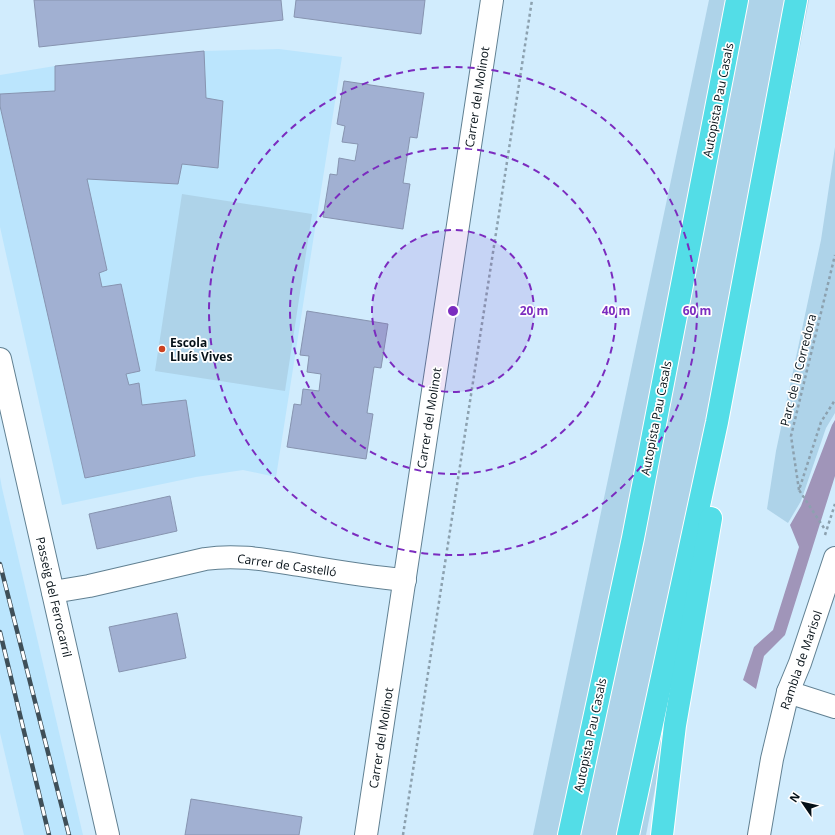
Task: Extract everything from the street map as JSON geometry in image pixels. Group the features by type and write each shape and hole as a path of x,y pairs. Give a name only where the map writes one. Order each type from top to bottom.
{"highway":[{"name":"Autopista Pau Casals","path":"569,835 633,538 737,0"},
{"path":"628,835 715,430 796,0"},
{"path":"662,835 675,725 731,399 748,260"}],"street":[{"name":"Carrer del Molinot","path":"366,835 492,0"},
{"name":"Passeig del Ferrocarril","path":"0,359 108,835"},
{"name":"Carrer de Castelló","path":"53,592 89,586 222,556 251,558 370,577 405,580"},
{"name":"Rambla de Marisol","path":"759,835 772,759 788,692 800,663 835,558"},
{"path":"788,692 835,707"}],"path":[{"path":"403,835 532,0"},
{"name":"Parc de la Corredora","path":"823,526 799,490 791,436 835,255"},
{"path":"799,490 821,422 835,400"}],"shaded area":[{"path":"709,0 809,0 646,835 533,835"},
{"name":"Escola Lluís Vives","path":"279,49 342,57 276,477 243,470 196,477 62,505 0,227 0,75 55,66 204,51"},
{"path":"835,147 835,413 826,428 801,501 788,523 767,509 776,451 821,240"},
{"path":"182,194 312,214 285,391 155,371"},
{"path":"835,420 835,476 785,635 764,656 756,689 743,680 754,647 773,630 799,547 790,525 801,506"},
{"path":"0,477 83,835 24,835 0,733"}],"building":[{"path":"34,0 281,0 283,20 39,47"},
{"path":"296,0 425,0 421,34 294,17"},
{"path":"204,51 206,98 223,101 218,168 182,164 178,184 87,179 107,270 99,273 102,287 121,284 140,371 126,374 129,385 139,383 142,405 186,400 195,456 85,478 0,106 0,94 55,91 55,66"},
{"path":"344,81 424,93 417,138 410,137 403,183 410,184 403,229 323,217 330,174 337,175 339,158 355,161 358,144 342,142 345,126 337,124"},
{"path":"307,311 388,324 381,368 374,367 367,413 373,414 366,459 287,447 294,404 301,405 303,389 319,391 321,374 307,372 309,356 300,355"},
{"path":"170,496 177,531 97,549 89,514"},
{"path":"177,613 186,658 119,672 109,627"},
{"path":"191,799 302,817 299,835 185,835"}],"railway":[{"path":"0,564 69,835"},
{"path":"0,632 49,835"}],"place":[{"name":"Escola Lluís Vives","path":"162,349"}]}
